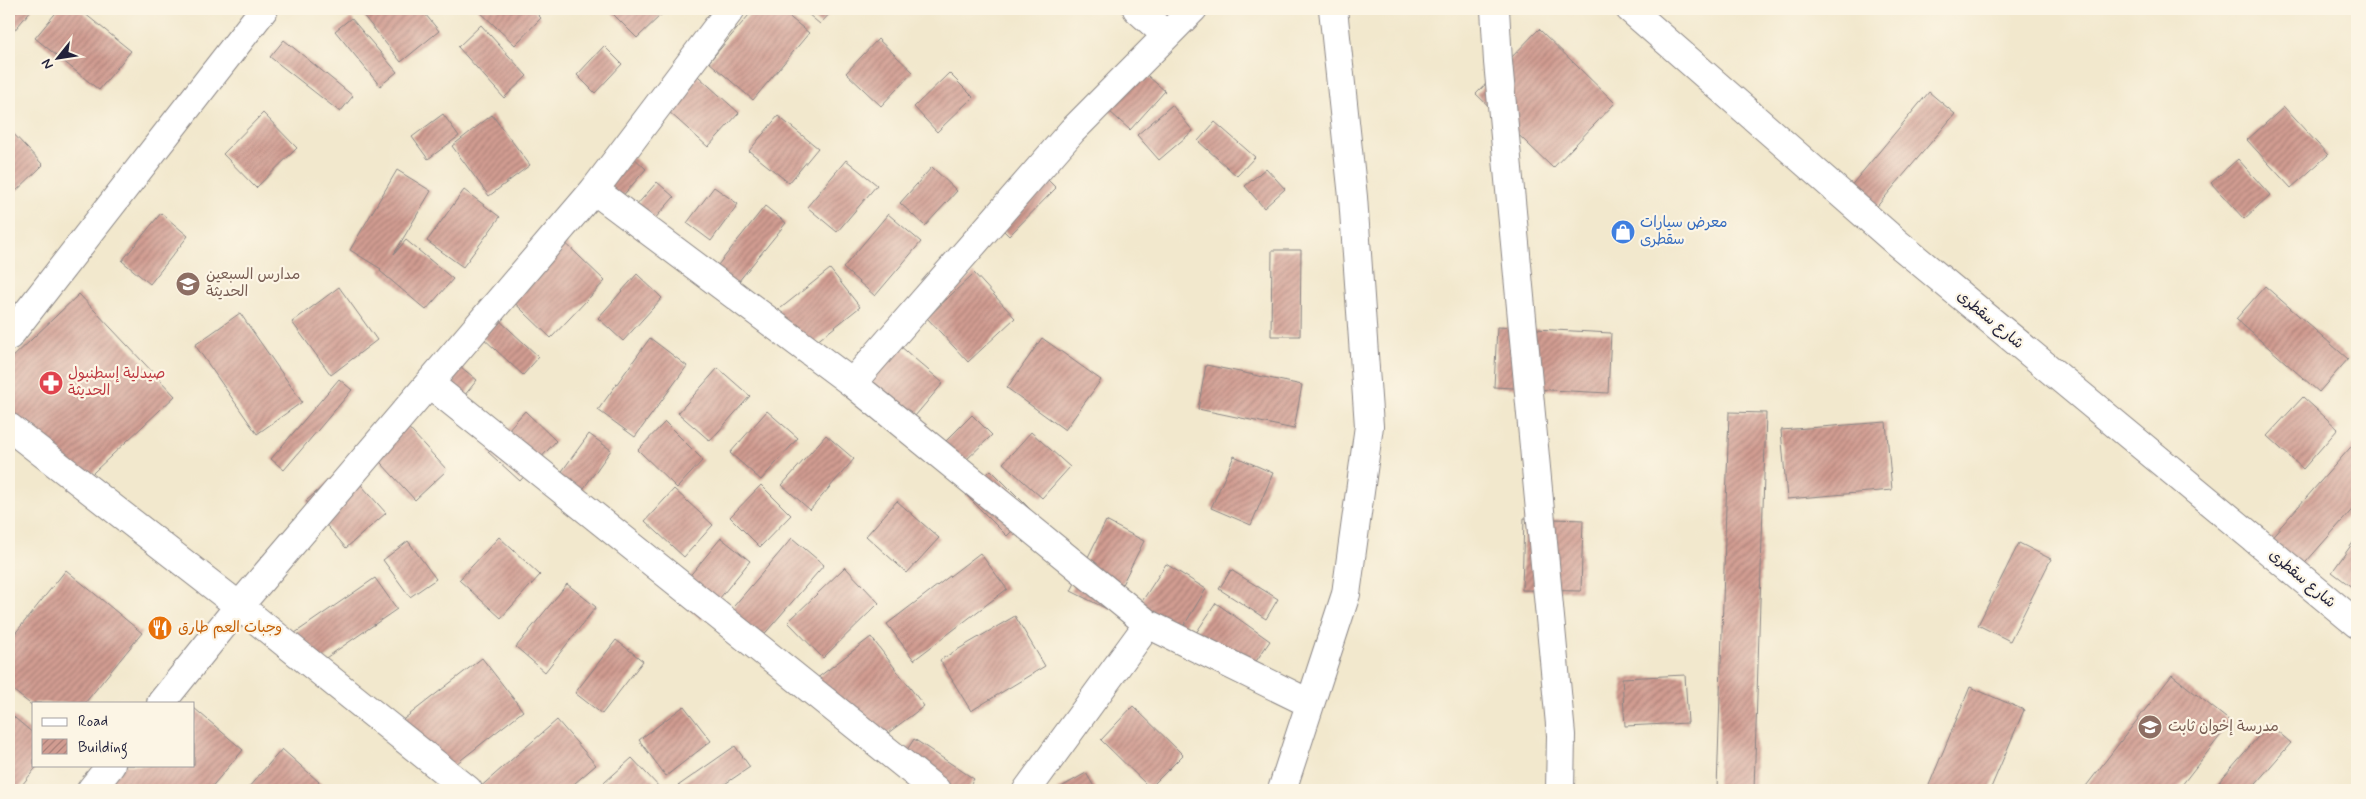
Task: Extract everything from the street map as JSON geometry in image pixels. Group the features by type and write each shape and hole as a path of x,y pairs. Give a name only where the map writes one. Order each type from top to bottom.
{"street":[{"path":"9,336 264,9"},
{"path":"162,702 239,606 594,190 731,9"},
{"path":"1137,9 1166,35"},
{"path":"852,384 1072,131 1193,9"},
{"path":"1282,790 1346,594 1369,426 1353,197 1333,9"},
{"path":"1495,9 1498,72 1560,735 1560,790"},
{"name":"شارع سقطرى","path":"1630,9 1896,242 2357,624"},
{"path":"594,190 852,384 1148,624 1309,703"},
{"path":"430,384 936,790"},
{"path":"9,427 239,606 468,790"},
{"path":"1027,790 1148,624"},
{"path":"91,790 110,766"}],"building":[{"path":"9,9 32,9 9,37"},
{"path":"59,9 79,9 131,51 99,90 35,38"},
{"path":"358,9 421,9 439,31 401,62"},
{"path":"477,9 532,9 541,18 515,45"},
{"path":"608,9 659,9 663,13 637,38"},
{"path":"754,9 780,9 809,33 753,100 709,62"},
{"path":"802,9 834,9 820,24"},
{"path":"351,18 397,72 380,86 335,31"},
{"path":"481,25 527,76 504,98 458,47"},
{"path":"1539,29 1615,103 1553,168 1476,94"},
{"path":"878,39 913,72 881,106 846,73"},
{"path":"284,40 353,96 340,112 270,57"},
{"path":"604,46 622,64 595,93 577,75"},
{"path":"1132,62 1165,91 1130,130 1098,101"},
{"path":"689,68 739,113 708,147 658,102"},
{"path":"949,73 973,97 937,132 914,107"},
{"path":"1929,92 1955,114 1874,210 1849,188"},
{"path":"1172,105 1193,131 1159,160 1137,135"},
{"path":"2284,107 2328,155 2291,188 2247,140"},
{"path":"263,113 297,148 256,188 223,154"},
{"path":"443,114 459,136 428,159 412,137"},
{"path":"492,115 530,165 489,196 452,146"},
{"path":"778,116 818,148 789,183 749,151"},
{"path":"1215,122 1255,157 1237,176 1198,141"},
{"path":"9,129 43,165 9,198"},
{"path":"632,156 646,169 608,213 594,200"},
{"path":"2238,159 2270,195 2244,219 2211,183"},
{"path":"846,160 877,185 837,232 807,207"},
{"path":"932,167 957,191 925,226 900,203"},
{"path":"1266,168 1285,189 1264,208 1245,186"},
{"path":"397,170 431,191 394,254 406,240 453,279 426,310 380,271 381,269 350,250"},
{"path":"1042,174 1056,188 1009,236 995,222"},
{"path":"657,182 674,197 638,238 621,223"},
{"path":"714,187 738,204 711,241 687,223"},
{"path":"464,190 500,217 463,267 427,241"},
{"path":"765,206 786,223 734,287 714,270"},
{"path":"161,213 188,236 150,284 122,261"},
{"path":"888,214 921,242 875,296 843,268"},
{"path":"553,231 605,281 551,338 499,288"},
{"path":"1272,250 1301,250 1300,336 1271,336"},
{"path":"830,269 860,307 806,350 776,312"},
{"path":"974,273 1015,318 968,362 927,318"},
{"path":"637,274 662,298 623,341 598,318"},
{"path":"2265,286 2348,359 2319,392 2236,319"},
{"path":"339,287 377,340 331,375 292,322"},
{"path":"79,294 175,396 79,486 9,412 9,361"},
{"path":"484,306 539,357 523,375 468,324"},
{"path":"240,313 302,402 257,434 195,345"},
{"path":"1497,327 1611,333 1608,393 1494,387"},
{"path":"650,338 687,366 635,437 598,410"},
{"path":"1042,338 1101,380 1065,430 1007,388"},
{"path":"892,339 943,383 904,429 853,385"},
{"path":"456,363 477,380 456,406 435,389"},
{"path":"1206,365 1302,385 1294,429 1198,409"},
{"path":"718,368 750,396 710,441 678,413"},
{"path":"339,379 352,390 284,470 271,459"},
{"path":"2303,397 2338,429 2303,469 2267,436"},
{"path":"525,411 556,441 520,481 488,452"},
{"path":"767,411 798,438 761,480 730,453"},
{"path":"1729,412 1766,413 1754,790 1717,790"},
{"path":"972,415 992,435 961,465 942,445"},
{"path":"403,422 447,470 415,500 371,452"},
{"path":"665,422 703,460 677,488 638,450"},
{"path":"1886,422 1892,490 1787,499 1781,430"},
{"path":"1031,432 1070,467 1042,498 1003,463"},
{"path":"589,434 611,450 579,495 557,478"},
{"path":"826,435 854,459 810,510 782,485"},
{"path":"2357,440 2357,504 2292,578 2261,549"},
{"path":"1234,456 1273,473 1251,525 1211,508"},
{"path":"345,467 386,513 346,548 306,501"},
{"path":"991,470 1032,511 1007,536 966,495"},
{"path":"761,485 791,515 760,547 730,517"},
{"path":"674,489 713,525 684,557 645,521"},
{"path":"897,501 939,538 907,573 866,536"},
{"path":"1524,518 1583,520 1581,591 1522,590"},
{"path":"1106,521 1144,541 1109,610 1071,591"},
{"path":"499,537 540,575 501,618 459,580"},
{"path":"2357,537 2357,591 2332,572"},
{"path":"721,538 750,561 702,620 673,596"},
{"path":"792,538 824,565 748,653 717,626"},
{"path":"408,541 436,579 410,597 383,560"},
{"path":"2019,543 2051,559 2010,641 1978,625"},
{"path":"980,553 1007,589 914,660 887,624"},
{"path":"1166,564 1206,589 1180,632 1139,606"},
{"path":"845,567 879,603 823,658 788,622"},
{"path":"66,570 142,633 86,702 32,702 32,705 9,687 9,641"},
{"path":"1231,570 1278,599 1266,619 1219,589"},
{"path":"375,578 397,609 317,664 295,633"},
{"path":"567,584 596,607 545,672 516,647"},
{"path":"1216,603 1270,641 1250,670 1196,633"},
{"path":"1015,616 1045,666 971,711 940,660"},
{"path":"871,637 924,706 868,748 816,679"},
{"path":"616,640 643,661 602,714 575,693"},
{"path":"482,658 523,711 442,775 400,722"},
{"path":"1685,675 1688,723 1625,726 1622,678"},
{"path":"2172,675 2231,722 2178,790 2083,790"},
{"path":"1970,687 2024,710 1990,790 1927,790"},
{"path":"684,706 711,741 666,776 639,740"},
{"path":"1133,706 1183,755 1150,788 1101,740"},
{"path":"195,709 243,750 209,790 91,790 108,766 195,766"},
{"path":"9,713 32,732 32,766 37,766 18,790 9,790"},
{"path":"557,720 596,765 567,790 478,789"},
{"path":"2269,724 2291,743 2250,790 2212,790"},
{"path":"914,739 974,779 967,790 948,790 901,759"},
{"path":"735,746 750,767 716,790 676,790 675,788"},
{"path":"282,749 328,790 247,789"},
{"path":"632,758 660,788 658,790 596,790"},
{"path":"1086,773 1096,790 1056,790"}],"place":[{"name":"معرض سيارات سقطرى","path":"1623,232"},
{"name":"مدارس السبعين الحديثة","path":"188,284"},
{"name":"صيدلية إسطنبول الحديثة","path":"51,383"},
{"name":"وجبات العم طارق","path":"160,628"},
{"name":"مدرسة إخوان ثابت","path":"2150,727"}]}
